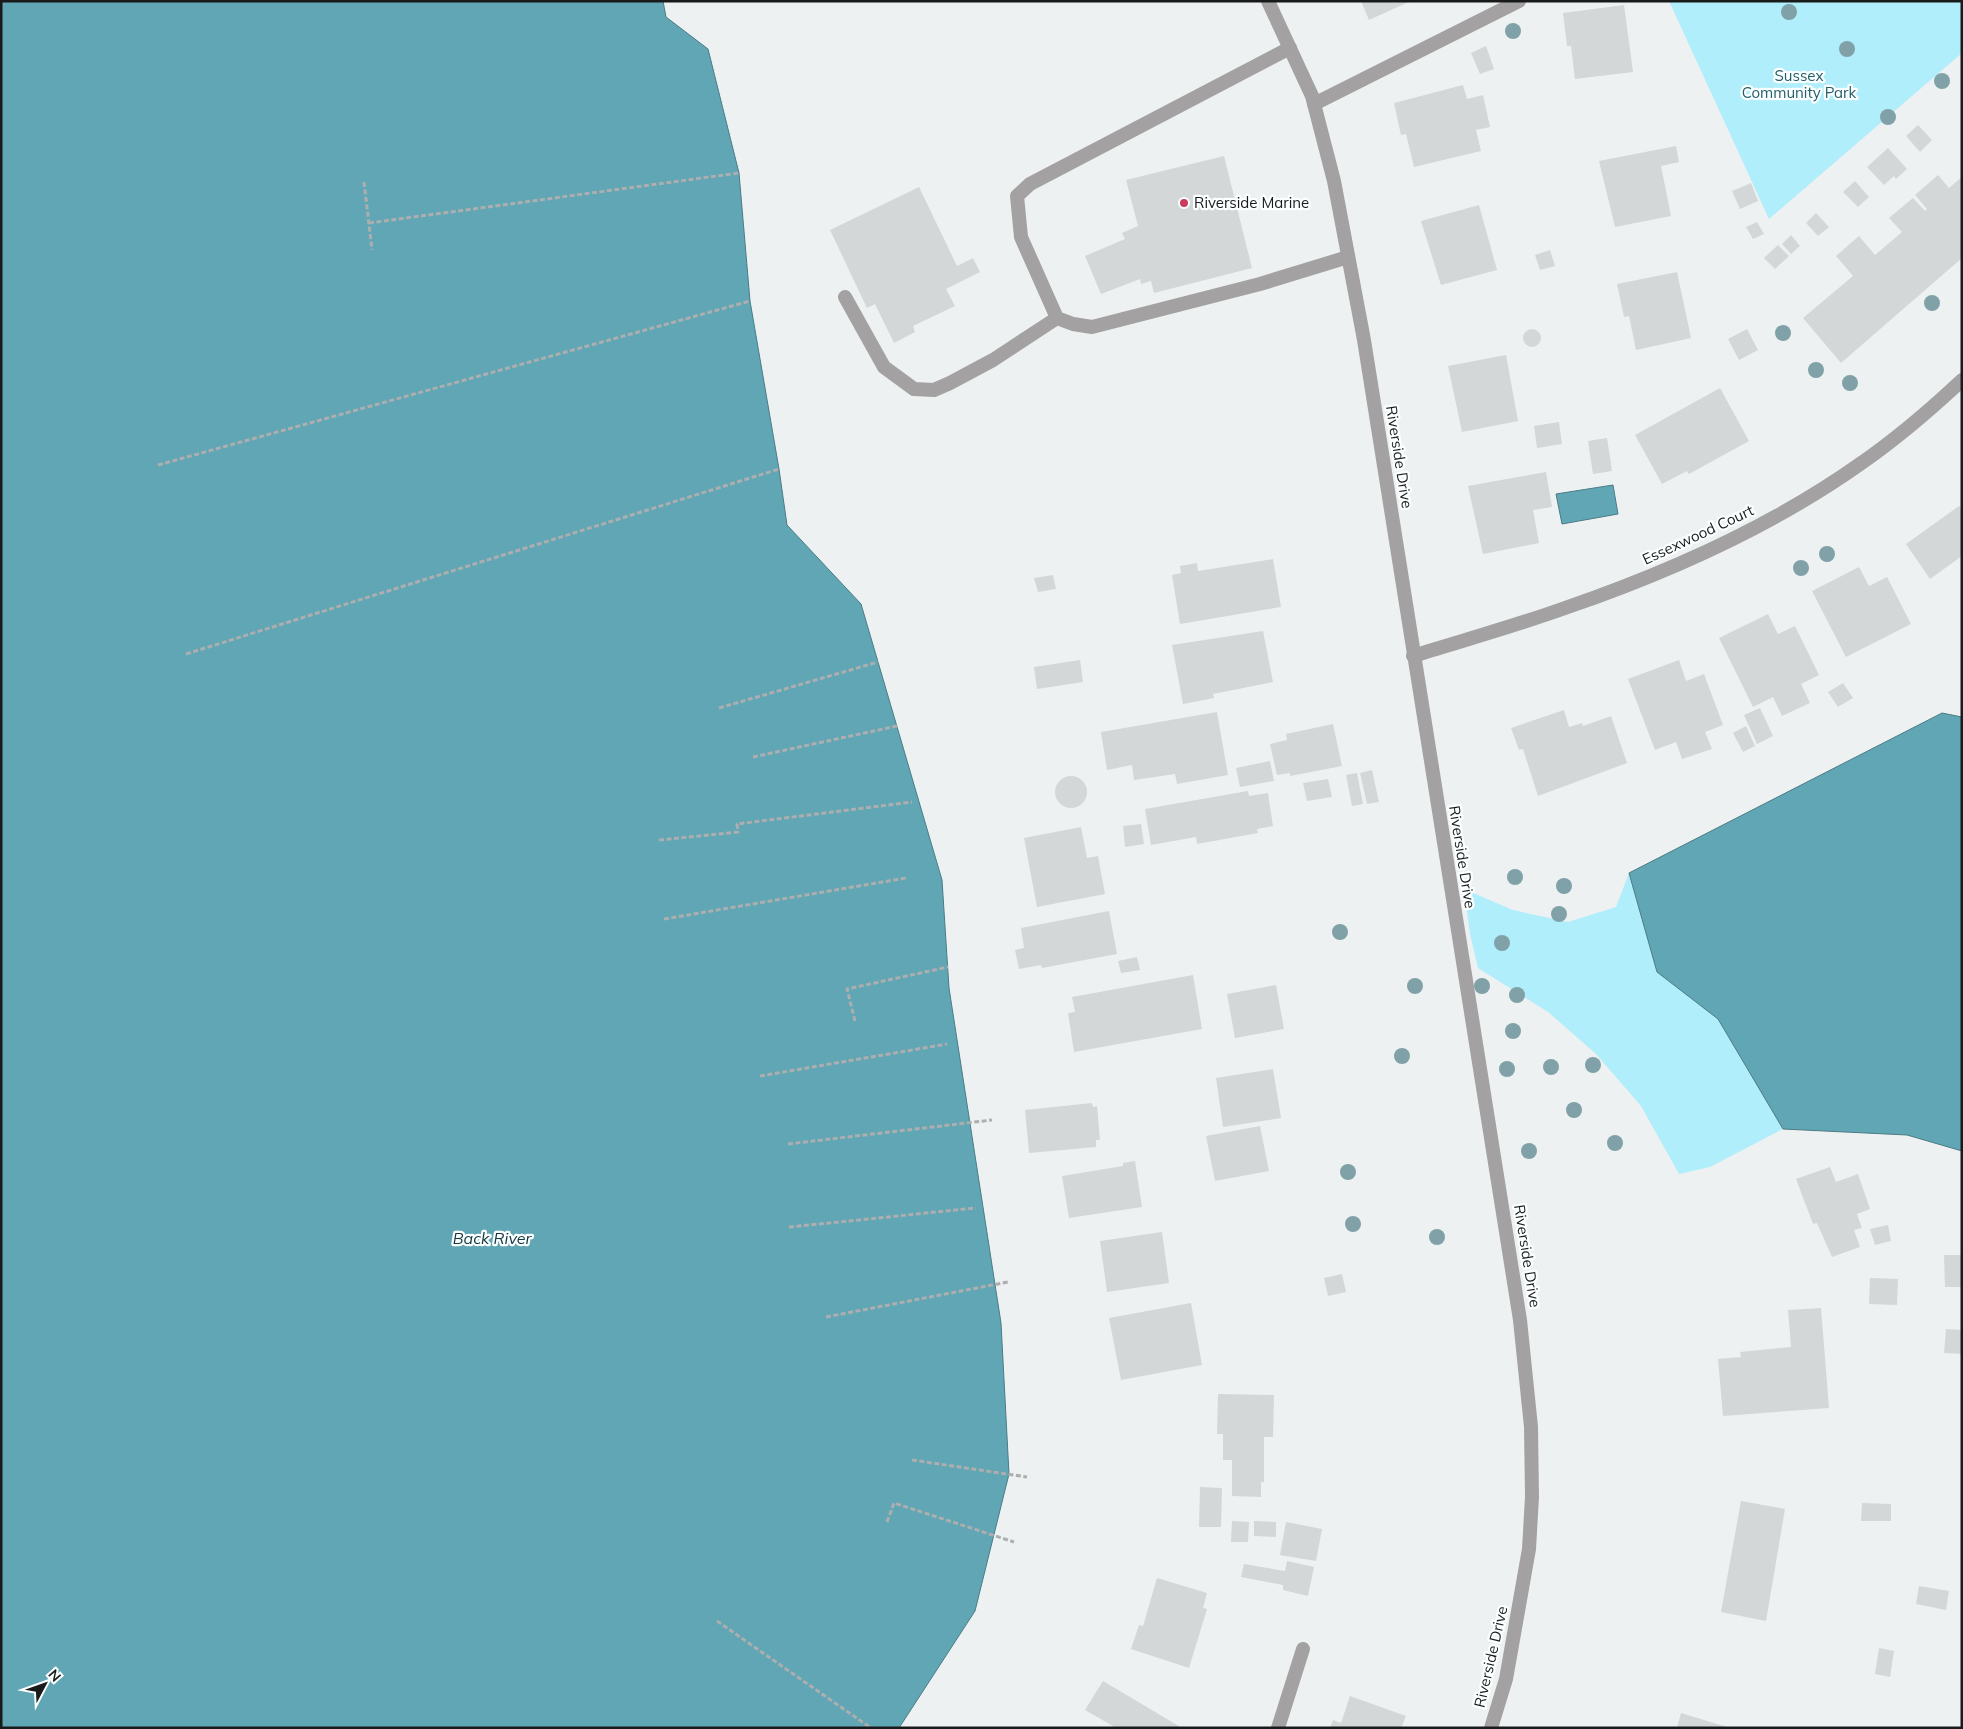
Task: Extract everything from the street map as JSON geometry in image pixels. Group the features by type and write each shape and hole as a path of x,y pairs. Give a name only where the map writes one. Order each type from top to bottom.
{"street":[{"name":"Riverside Drive","path":"1268,1 1314,104 1334,181 1364,340 1519,1312 1531,1427 1532,1496 1529,1549 1506,1679 1491,1728"},
{"path":"1314,104 1519,1"},
{"path":"1290,48 1030,184 1018,196 1021,236 1057,318 1073,324 1092,327 1260,284 1348,257"},
{"path":"845,297 884,367 914,389 934,390 950,383 993,360 1057,318"},
{"name":"Essexwood Court","path":"1413,656 1565,608 1682,562 1764,523 1860,464 1904,430 1962,380"},
{"path":"1278,1728 1303,1649"}],"path":[{"path":"369,223 739,173"},
{"path":"364,182 372,250"},
{"path":"158,465 750,301"},
{"path":"186,654 779,469"},
{"path":"719,708 878,662"},
{"path":"753,758 897,726"},
{"path":"659,840 738,832 737,824 912,802"},
{"path":"664,919 906,878"},
{"path":"855,1021 847,989 948,967"},
{"path":"760,1076 947,1044"},
{"path":"788,1144 992,1120"},
{"path":"789,1227 976,1208"},
{"path":"826,1317 1008,1282"},
{"path":"912,1460 1027,1477"},
{"path":"887,1522 894,1503 1014,1542"},
{"path":"718,1622 871,1728"}],"green space":[{"name":"Sussex Community Park","path":"1669,1 1962,1 1962,53 1769,219"},
{"path":"1629,873 1657,972 1718,1019 1783,1129 1710,1167 1679,1174 1641,1106 1596,1054 1548,1012 1478,968 1470,934 1464,889 1513,910 1568,922 1616,907"}],"water":[{"name":"Back River","path":"1,1 663,1 666,17 708,49 739,173 750,301 787,525 861,604 942,880 949,988 1001,1323 1009,1474 975,1611 899,1728 1,1728"},
{"path":"1613,485 1618,514 1562,524 1556,494"},
{"path":"1942,713 1962,717 1962,1151 1907,1135 1783,1129 1718,1019 1657,972 1629,873"}],"building":[{"path":"1361,1 1411,1 1369,20"},
{"path":"1624,5 1633,72 1575,79 1571,46 1567,46 1563,13"},
{"path":"1486,46 1494,69 1480,74 1471,53"},
{"path":"1463,85 1467,99 1483,95 1490,127 1476,130 1481,151 1414,167 1406,134 1401,135 1394,103"},
{"path":"1918,125 1932,140 1920,152 1906,136"},
{"path":"1676,146 1679,162 1661,166 1671,216 1615,227 1599,161"},
{"path":"1888,148 1907,169 1896,179 1894,176 1884,185 1867,167"},
{"name":"Riverside Marine","path":"1224,156 1252,268 1154,293 1151,281 1141,284 1140,279 1101,294 1085,256 1125,239 1122,233 1138,226 1126,180"},
{"path":"1938,175 1949,188 1962,177 1962,258 1841,363 1803,318 1853,276 1836,256 1859,236 1875,255 1902,232 1889,218 1913,198 1925,211 1927,209 1915,195"},
{"path":"1855,181 1869,197 1858,207 1843,192"},
{"path":"1751,183 1758,201 1740,209 1732,191"},
{"path":"919,187 957,266 973,258 980,272 946,289 955,306 913,326 915,332 894,343 875,304 867,308 830,230"},
{"path":"1479,205 1497,270 1441,285 1421,221"},
{"path":"1816,213 1829,227 1818,236 1806,223"},
{"path":"1757,222 1764,234 1753,239 1746,227"},
{"path":"1791,235 1800,246 1791,254 1782,244"},
{"path":"1778,245 1789,256 1775,269 1764,258"},
{"path":"1550,250 1555,266 1540,270 1535,255"},
{"path":"1677,272 1691,338 1636,350 1629,316 1624,317 1617,284"},
{"path":"1528,329 1536,329 1541,334 1539,345 1528,347 1523,342 1523,334"},
{"path":"1747,329 1758,350 1739,360 1728,339"},
{"path":"1506,355 1518,421 1462,432 1448,366"},
{"path":"1720,388 1749,441 1689,474 1687,471 1662,484 1635,435"},
{"path":"1559,422 1562,444 1537,448 1534,426"},
{"path":"1607,438 1612,471 1593,474 1588,441"},
{"path":"1546,472 1552,507 1533,510 1539,543 1483,554 1468,486"},
{"path":"1959,506 1962,510 1962,556 1930,579 1906,544"},
{"path":"1273,559 1281,607 1180,624 1172,575 1181,573 1180,566 1197,563 1198,571"},
{"path":"1859,567 1869,586 1887,577 1911,624 1846,657 1812,591"},
{"path":"1053,575 1056,589 1038,592 1034,578"},
{"path":"1768,614 1778,634 1795,626 1819,675 1801,684 1810,703 1782,716 1773,697 1753,707 1719,638"},
{"path":"1263,631 1273,682 1213,694 1214,698 1183,704 1172,645"},
{"path":"1080,660 1083,682 1037,689 1034,667"},
{"path":"1679,660 1686,681 1704,674 1723,725 1705,732 1712,749 1682,759 1676,742 1655,750 1628,679"},
{"path":"1843,683 1853,698 1838,707 1828,692"},
{"path":"1760,708 1773,736 1757,744 1744,715"},
{"path":"1564,710 1569,727 1582,723 1583,726 1611,716 1627,763 1538,796 1523,749 1519,750 1511,728"},
{"path":"1217,712 1228,775 1177,784 1175,774 1134,780 1132,765 1107,770 1101,732"},
{"path":"1333,724 1342,766 1290,776 1290,773 1277,775 1270,744 1287,740 1286,734"},
{"path":"1746,726 1755,746 1743,752 1733,733"},
{"path":"1270,761 1274,781 1240,787 1236,768"},
{"path":"1372,770 1379,802 1367,804 1360,773"},
{"path":"1357,773 1363,804 1352,806 1346,775"},
{"path":"1071,776 1083,780 1087,792 1083,804 1071,808 1059,804 1055,792 1059,780"},
{"path":"1328,779 1332,797 1307,801 1303,783"},
{"path":"1248,791 1249,796 1268,793 1273,826 1257,829 1258,833 1197,844 1196,837 1151,845 1145,809"},
{"path":"1141,824 1144,844 1125,847 1123,826"},
{"path":"1081,827 1087,858 1098,856 1105,894 1037,907 1024,838"},
{"path":"1109,911 1117,954 1042,968 1041,965 1019,969 1015,950 1024,948 1021,928"},
{"path":"1137,957 1140,970 1121,973 1118,961"},
{"path":"1193,975 1202,1029 1074,1052 1068,1013 1075,1012 1072,997"},
{"path":"1276,985 1284,1029 1235,1038 1227,994"},
{"path":"1273,1069 1281,1118 1223,1127 1216,1078"},
{"path":"1092,1103 1093,1107 1097,1106 1100,1140 1096,1140 1096,1147 1029,1153 1025,1110"},
{"path":"1260,1126 1269,1171 1215,1181 1206,1136"},
{"path":"1135,1161 1142,1207 1069,1218 1062,1176 1123,1166 1123,1163"},
{"path":"1830,1167 1836,1182 1858,1174 1870,1209 1857,1214 1862,1228 1854,1230 1860,1247 1832,1257 1817,1223 1813,1224 1796,1179"},
{"path":"1888,1225 1891,1241 1875,1245 1870,1229"},
{"path":"1162,1232 1169,1283 1107,1292 1100,1241"},
{"path":"1944,1255 1962,1255 1962,1287 1945,1287"},
{"path":"1342,1274 1346,1292 1328,1296 1324,1278"},
{"path":"1870,1278 1898,1279 1897,1305 1869,1304"},
{"path":"1191,1303 1202,1365 1121,1380 1109,1318"},
{"path":"1821,1308 1829,1408 1723,1416 1718,1359 1741,1357 1740,1352 1791,1347 1788,1310"},
{"path":"1946,1329 1961,1330 1962,1354 1944,1353"},
{"path":"1218,1394 1274,1395 1273,1437 1264,1437 1264,1482 1261,1482 1261,1497 1232,1496 1232,1460 1223,1460 1223,1434 1217,1434"},
{"path":"1200,1487 1222,1488 1221,1527 1199,1527"},
{"path":"1741,1501 1785,1509 1766,1621 1721,1612"},
{"path":"1862,1503 1891,1504 1891,1521 1861,1521"},
{"path":"1232,1521 1249,1522 1248,1542 1231,1542"},
{"path":"1254,1521 1276,1522 1276,1537 1254,1536"},
{"path":"1286,1522 1322,1529 1316,1561 1280,1555"},
{"path":"1287,1561 1314,1567 1308,1596 1283,1590 1283,1585 1241,1577 1244,1564 1285,1571"},
{"path":"1157,1578 1207,1593 1203,1608 1207,1609 1189,1668 1131,1649 1139,1625 1143,1626"},
{"path":"1919,1586 1949,1591 1946,1610 1916,1604"},
{"path":"1879,1648 1894,1651 1890,1677 1875,1674"},
{"path":"1103,1681 1182,1728 1112,1728 1113,1726 1085,1710"},
{"path":"1350,1696 1406,1716 1401,1728 1330,1728 1333,1720 1341,1723"},
{"path":"1681,1713 1727,1727 1727,1728 1677,1728"}],"place":[{"name":"Riverside Marine","path":"1184,203"}]}
